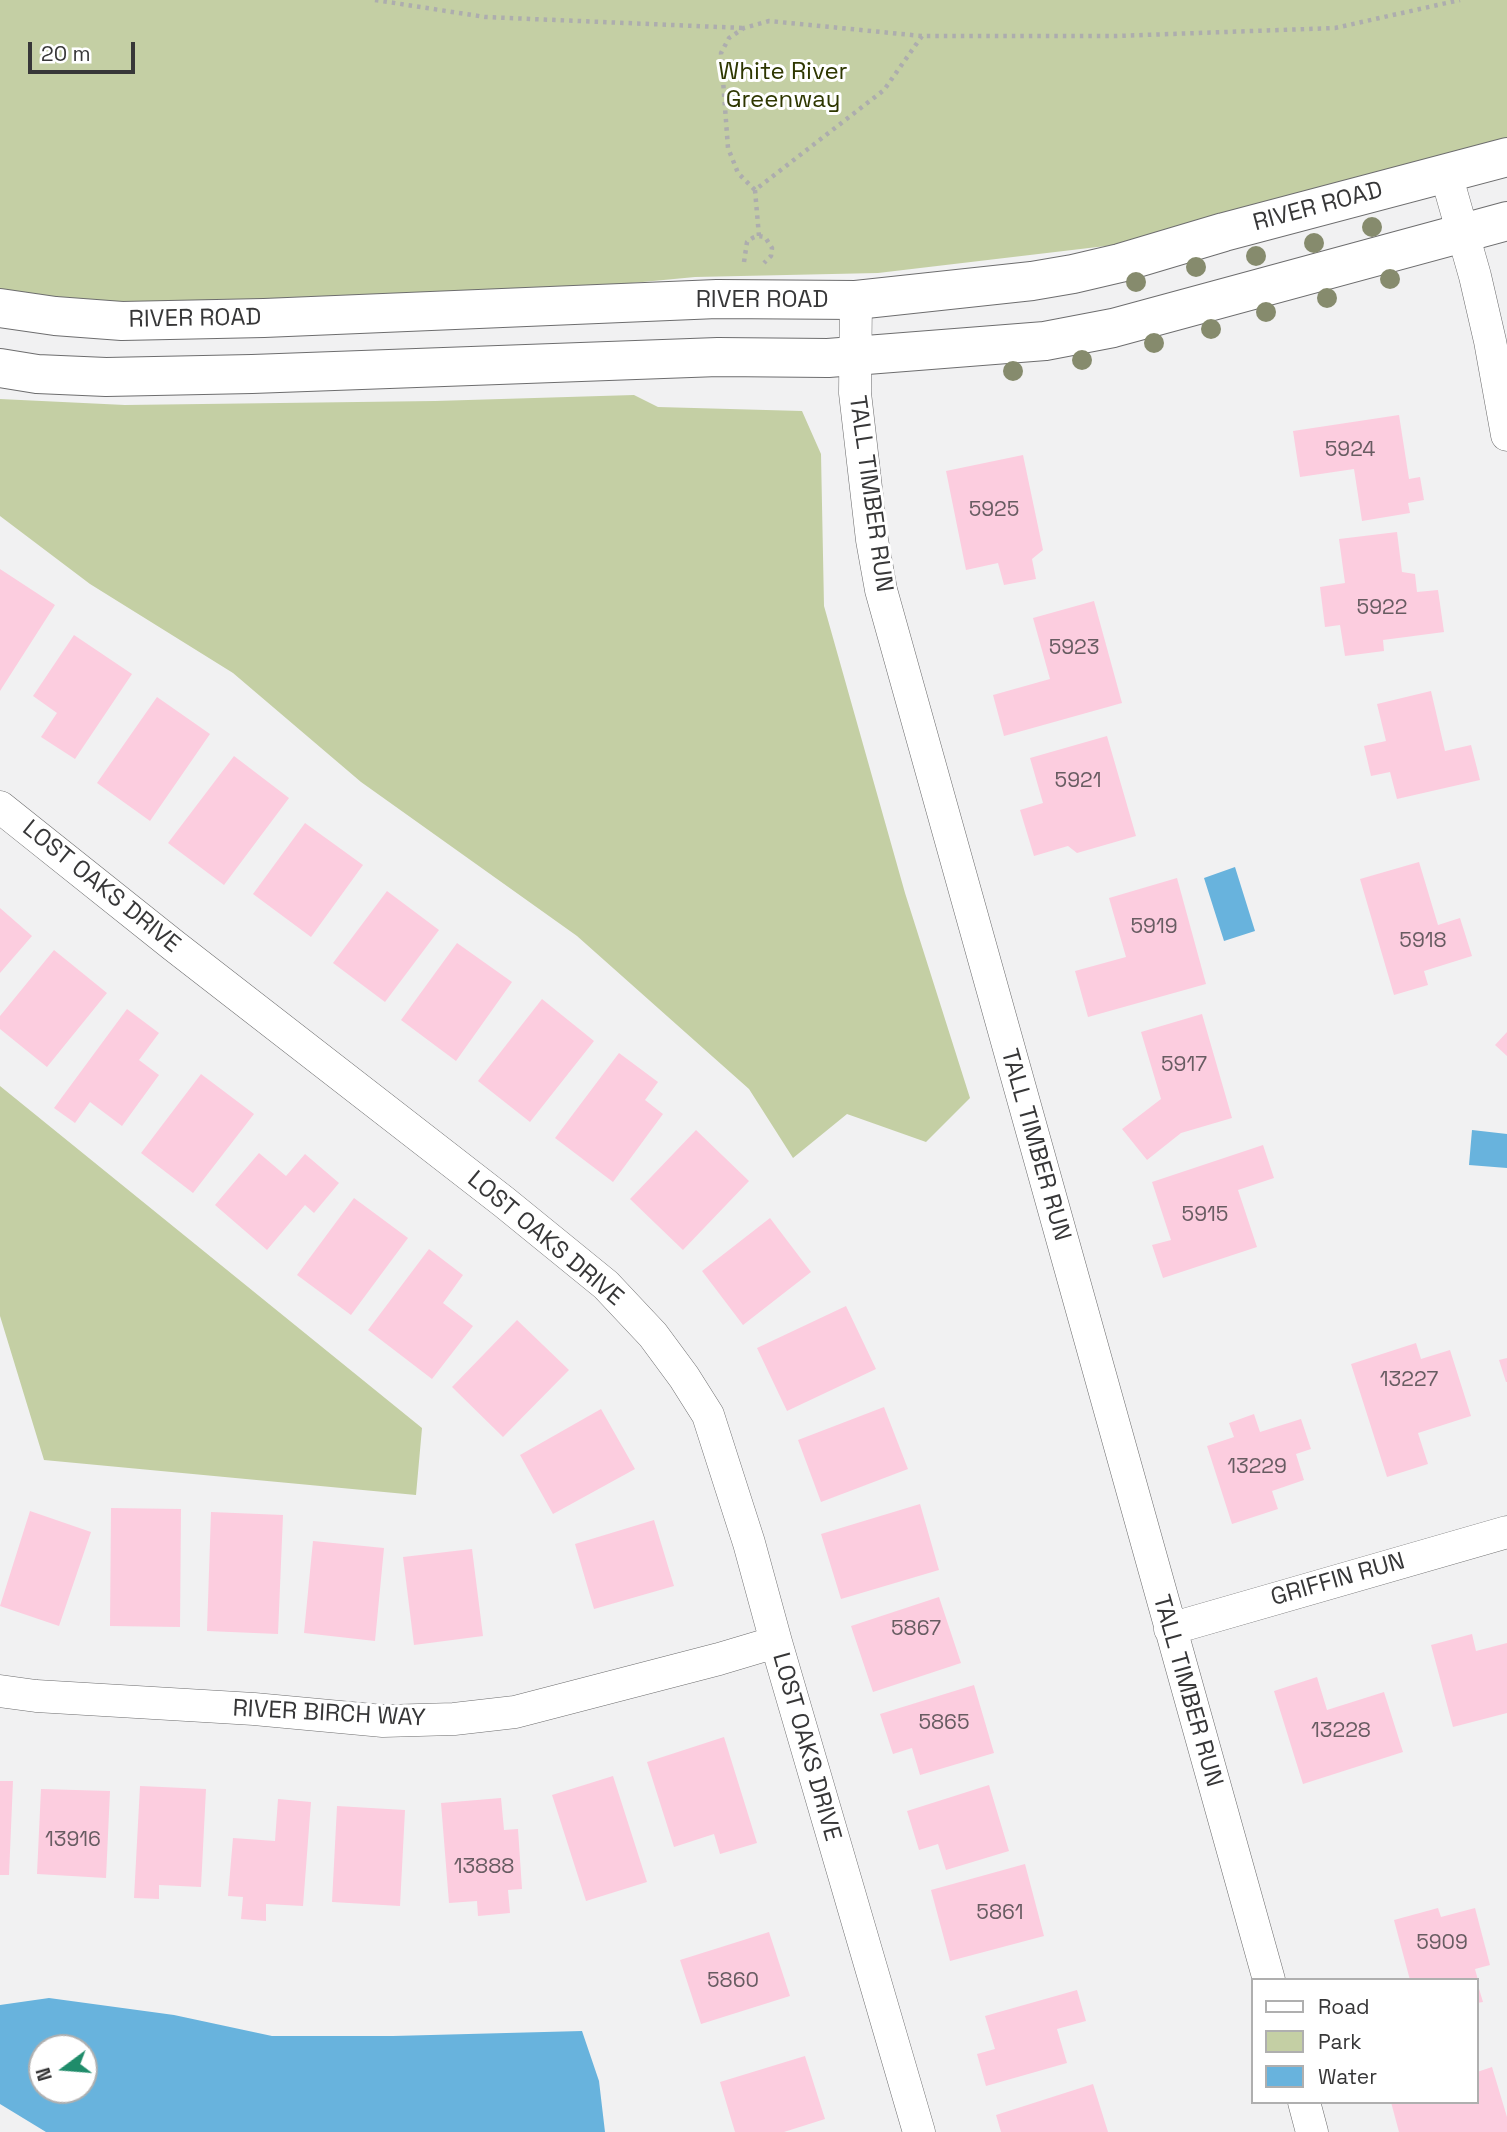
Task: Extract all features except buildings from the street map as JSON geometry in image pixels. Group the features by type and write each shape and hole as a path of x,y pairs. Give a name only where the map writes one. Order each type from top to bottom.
{"main road":[{"name":"RIVER ROAD","path":"0,309 122,321 264,318 756,298 856,300 1073,274 1507,157"},
{"path":"0,368 37,374 106,377 388,370 709,357 854,357 1045,341 1113,328 1507,221"}],"street":[{"path":"1446,174 1490,341 1507,435"},
{"name":"TALL TIMBER RUN","path":"856,300 855,393 872,540 881,590 1268,1978"},
{"name":"LOST OAKS DRIVE","path":"0,807 606,1285 653,1335 684,1377 708,1415 750,1543 776,1642 919,2132"},
{"name":"GRIFFIN RUN","path":"1170,1629 1507,1532"},
{"name":"RIVER BIRCH WAY","path":"0,1690 36,1696 254,1709 383,1721 454,1719 515,1712 776,1642"},
{"path":"1305,2104 1312,2132"}],"path":[{"path":"374,0 485,17 744,29"},
{"path":"759,236 755,190 738,173 728,148 721,53 729,38 744,29 769,21 922,36 1116,36 1335,28 1460,0"},
{"path":"755,190 884,90 922,36"}],"green space":[{"name":"White River Greenway","path":"0,0 1507,0 1507,157 1224,232 878,273 695,277 264,318 0,306"},
{"path":"634,395 658,407 802,411 821,454 824,606 905,893 970,1098 926,1142 847,1114 793,1158 749,1089 577,936 361,782 233,673 90,584 0,516 0,399 125,405"},
{"path":"0,1086 422,1428 416,1495 44,1460 0,1316"}],"water":[{"path":"1235,867 1255,931 1224,941 1204,878"},
{"path":"1472,1130 1507,1134 1507,1168 1469,1165"},
{"path":"49,1998 174,2015 272,2036 582,2031 599,2081 605,2132 46,2132 0,2104 0,2005"}]}
